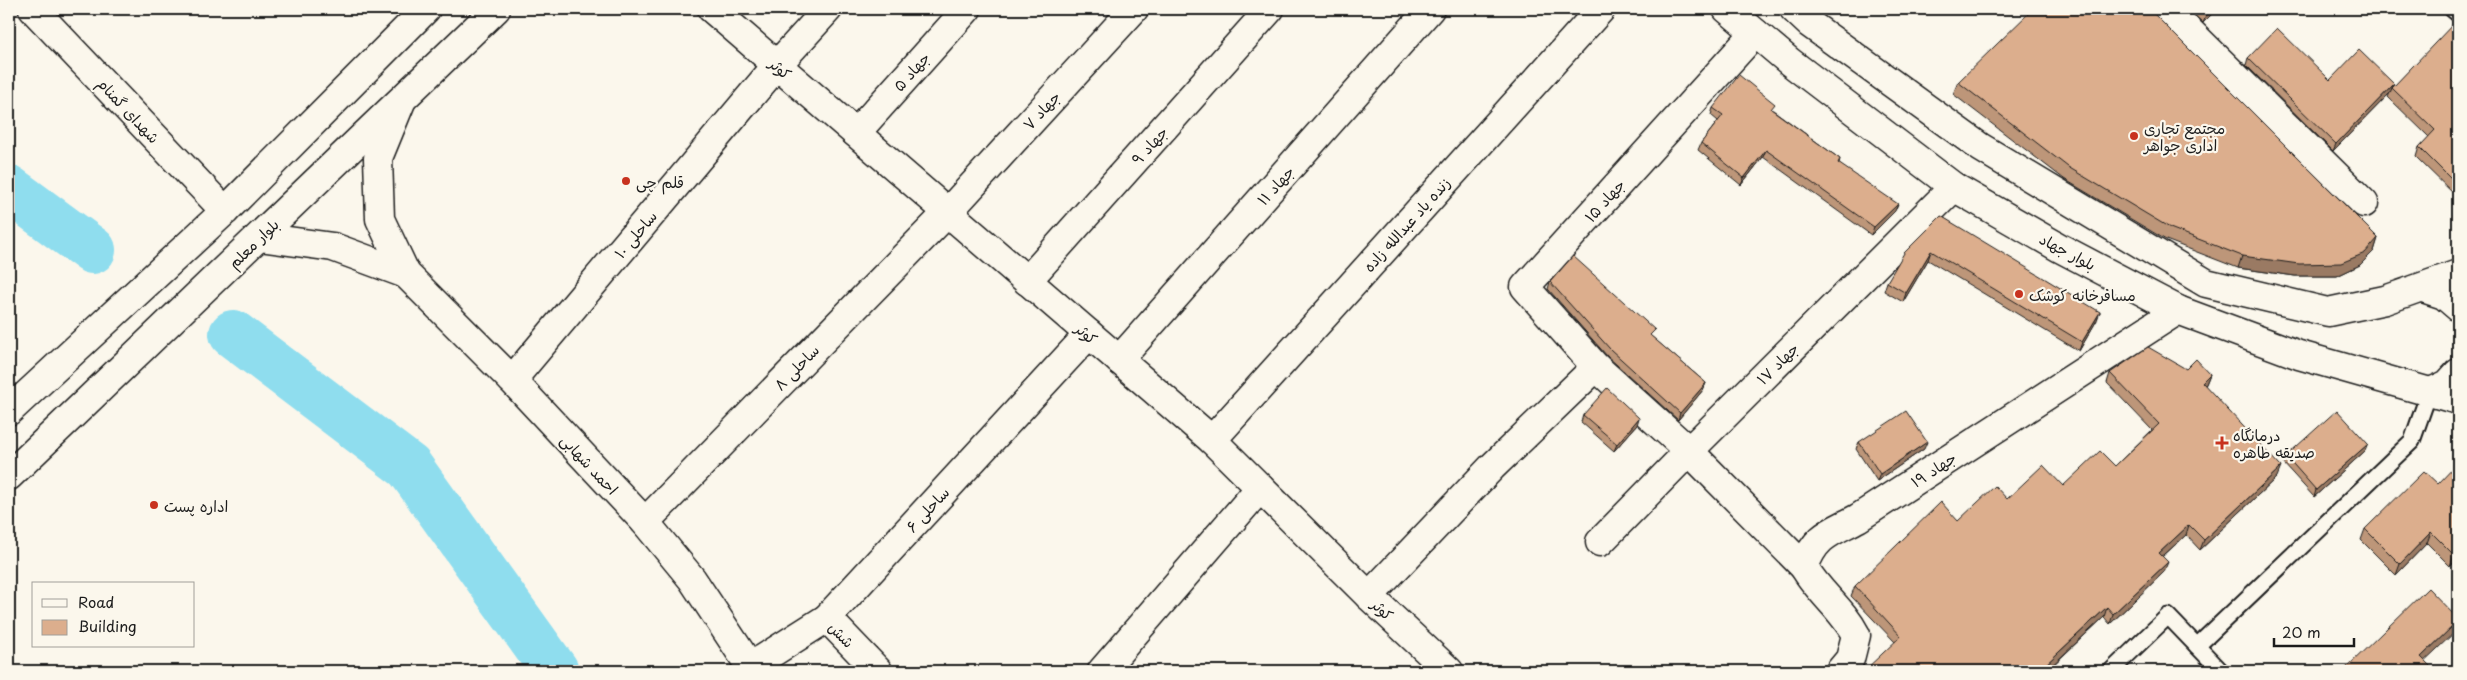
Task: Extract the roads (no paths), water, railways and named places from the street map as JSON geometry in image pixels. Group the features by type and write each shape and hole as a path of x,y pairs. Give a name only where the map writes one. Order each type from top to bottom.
{"street":[{"name":"شهدای گمنام","path":"34,9 225,211"},
{"path":"9,411 225,211 426,9"},
{"name":"بلوار معلم","path":"9,476 496,9"},
{"name":"کوثر","path":"712,9 1212,440 1369,596 1449,671"},
{"name":"ساحلی ۱۰","path":"512,380 777,65 828,9"},
{"name":"جهاد ۵","path":"856,133 967,9"},
{"name":"جهاد ۷","path":"948,212 1134,9"},
{"name":"جهاد ۹","path":"1028,281 1270,9"},
{"name":"جهاد ۱۱","path":"1119,360 1430,9"},
{"name":"زنده یاد عبدالله زاده","path":"1212,440 1601,9"},
{"name":"بلوار جهاد","path":"1726,9 1790,62 1954,187 2060,248 2178,310 2299,355 2458,400"},
{"path":"1794,9 1810,24 1980,147 2206,283 2328,312 2385,300 2458,274"},
{"path":"2167,9 2364,203"},
{"name":"جهاد ۱۵","path":"1596,367 1525,288 1755,32"},
{"name":"احمد شهابی","path":"401,102 378,158 380,219 406,274 512,380 645,522 692,579 752,669"},
{"name":"جهاد ۱۷","path":"1600,542 1688,451 1954,187"},
{"name":"ساحلی ۸","path":"645,522 948,212"},
{"name":"احمد شهابی","path":"259,237 333,247 406,274"},
{"path":"2423,288 2444,295 2458,307"},
{"name":"جهاد ۱۹","path":"1804,567 1809,554 1819,539 1858,518 2178,310"},
{"name":"ساحلی ۶","path":"752,669 827,618 1089,334"},
{"path":"1369,596 1492,467 1596,367 1688,451 1804,567 1811,580 1849,621 1856,635 1850,659 1840,671"},
{"path":"2429,393 2448,384 2458,374"},
{"path":"1102,671 1260,488"},
{"name":"شش","path":"827,618 878,671"}],"lane":[{"path":"2452,9 2458,14"},
{"path":"2196,646 2412,441 2429,393"},
{"path":"2111,671 2168,616 2221,671"}],"waterway":[{"path":"9,189 92,250"},
{"path":"233,334 409,467 555,671"}],"place":[{"name":"مجتمع تجاری اداری جواهر","path":"2134,136"},
{"name":"قلم چی","path":"626,181"},
{"name":"مسافرخانه کوشک","path":"2019,294"},
{"name":"درمانگاه صدیقه طاهره","path":"2222,443"},
{"name":"اداره پست","path":"154,505"}]}
